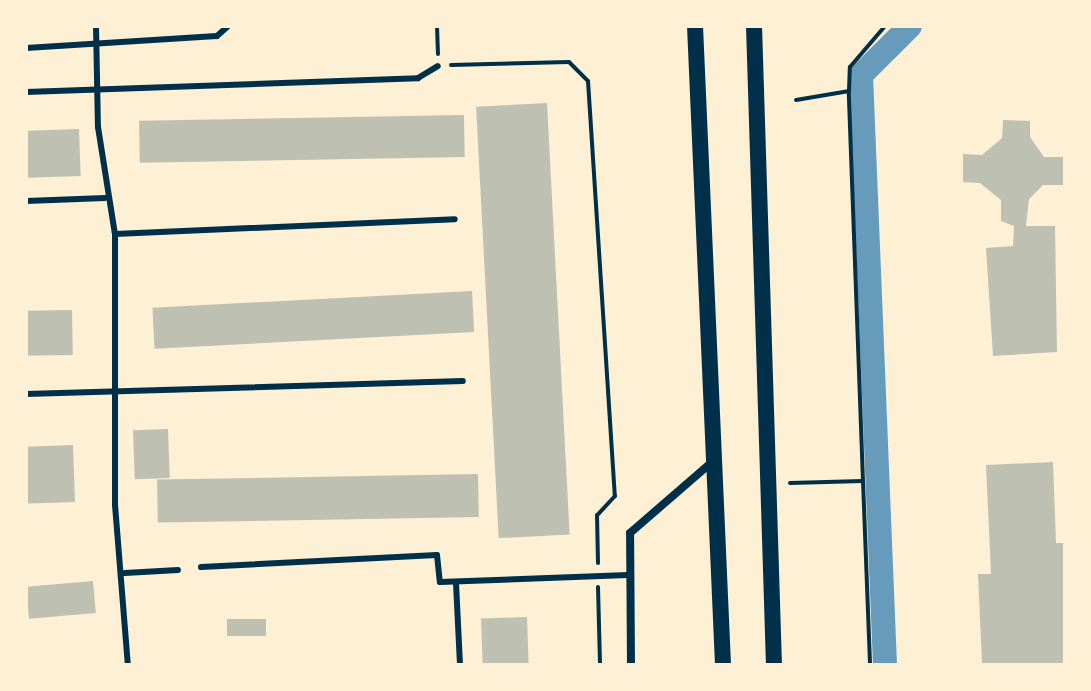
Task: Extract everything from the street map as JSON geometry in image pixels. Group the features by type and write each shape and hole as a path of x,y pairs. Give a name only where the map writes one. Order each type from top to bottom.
{"main road":[{"path":"695,26 717,458 723,665"},
{"path":"754,26 774,665"}],"street":[{"path":"631,665 630,533 717,458"}],"lane":[{"path":"96,26 105,198 115,234 115,505 125,573 128,665"},
{"path":"26,48 97,47 217,36 228,26"},
{"path":"26,92 418,78 438,66"},
{"path":"26,201 105,198"},
{"path":"115,234 455,219"},
{"path":"26,394 116,395 463,381"},
{"path":"201,567 437,555 440,582 628,575"},
{"path":"125,573 178,570"},
{"path":"456,583 460,665"}],"path":[{"path":"437,26 438,66 569,62 588,81 615,496"},
{"path":"870,665 849,91 850,67 885,26"},
{"path":"796,100 849,91"},
{"path":"790,483 863,481"}],"building":[{"path":"547,103 570,534 499,538 476,107"},
{"path":"464,115 465,157 140,163 139,121"},
{"path":"1003,120 1030,121 1030,137 1044,157 1065,157 1064,185 1043,185 1029,199 1026,226 1055,226 1057,352 993,356 986,248 1013,246 1014,226 1001,221 1001,200 980,183 963,182 963,154 982,155 1002,138"},
{"path":"79,129 81,176 28,178 26,131"},
{"path":"472,291 474,332 155,349 152,308"},
{"path":"72,310 73,355 27,356 26,311"},
{"path":"168,429 170,478 135,479 133,430"},
{"path":"73,445 75,502 28,504 26,447"},
{"path":"1053,462 1056,543 1065,543 1065,665 982,663 978,574 991,574 986,465"},
{"path":"478,474 479,517 158,523 157,480"},
{"path":"93,581 96,613 29,619 26,587"},
{"path":"527,617 529,665 483,665 481,619"},
{"path":"227,619 266,619 266,636 227,636"}],"waterway":[{"path":"885,665 861,75 910,26"}]}
